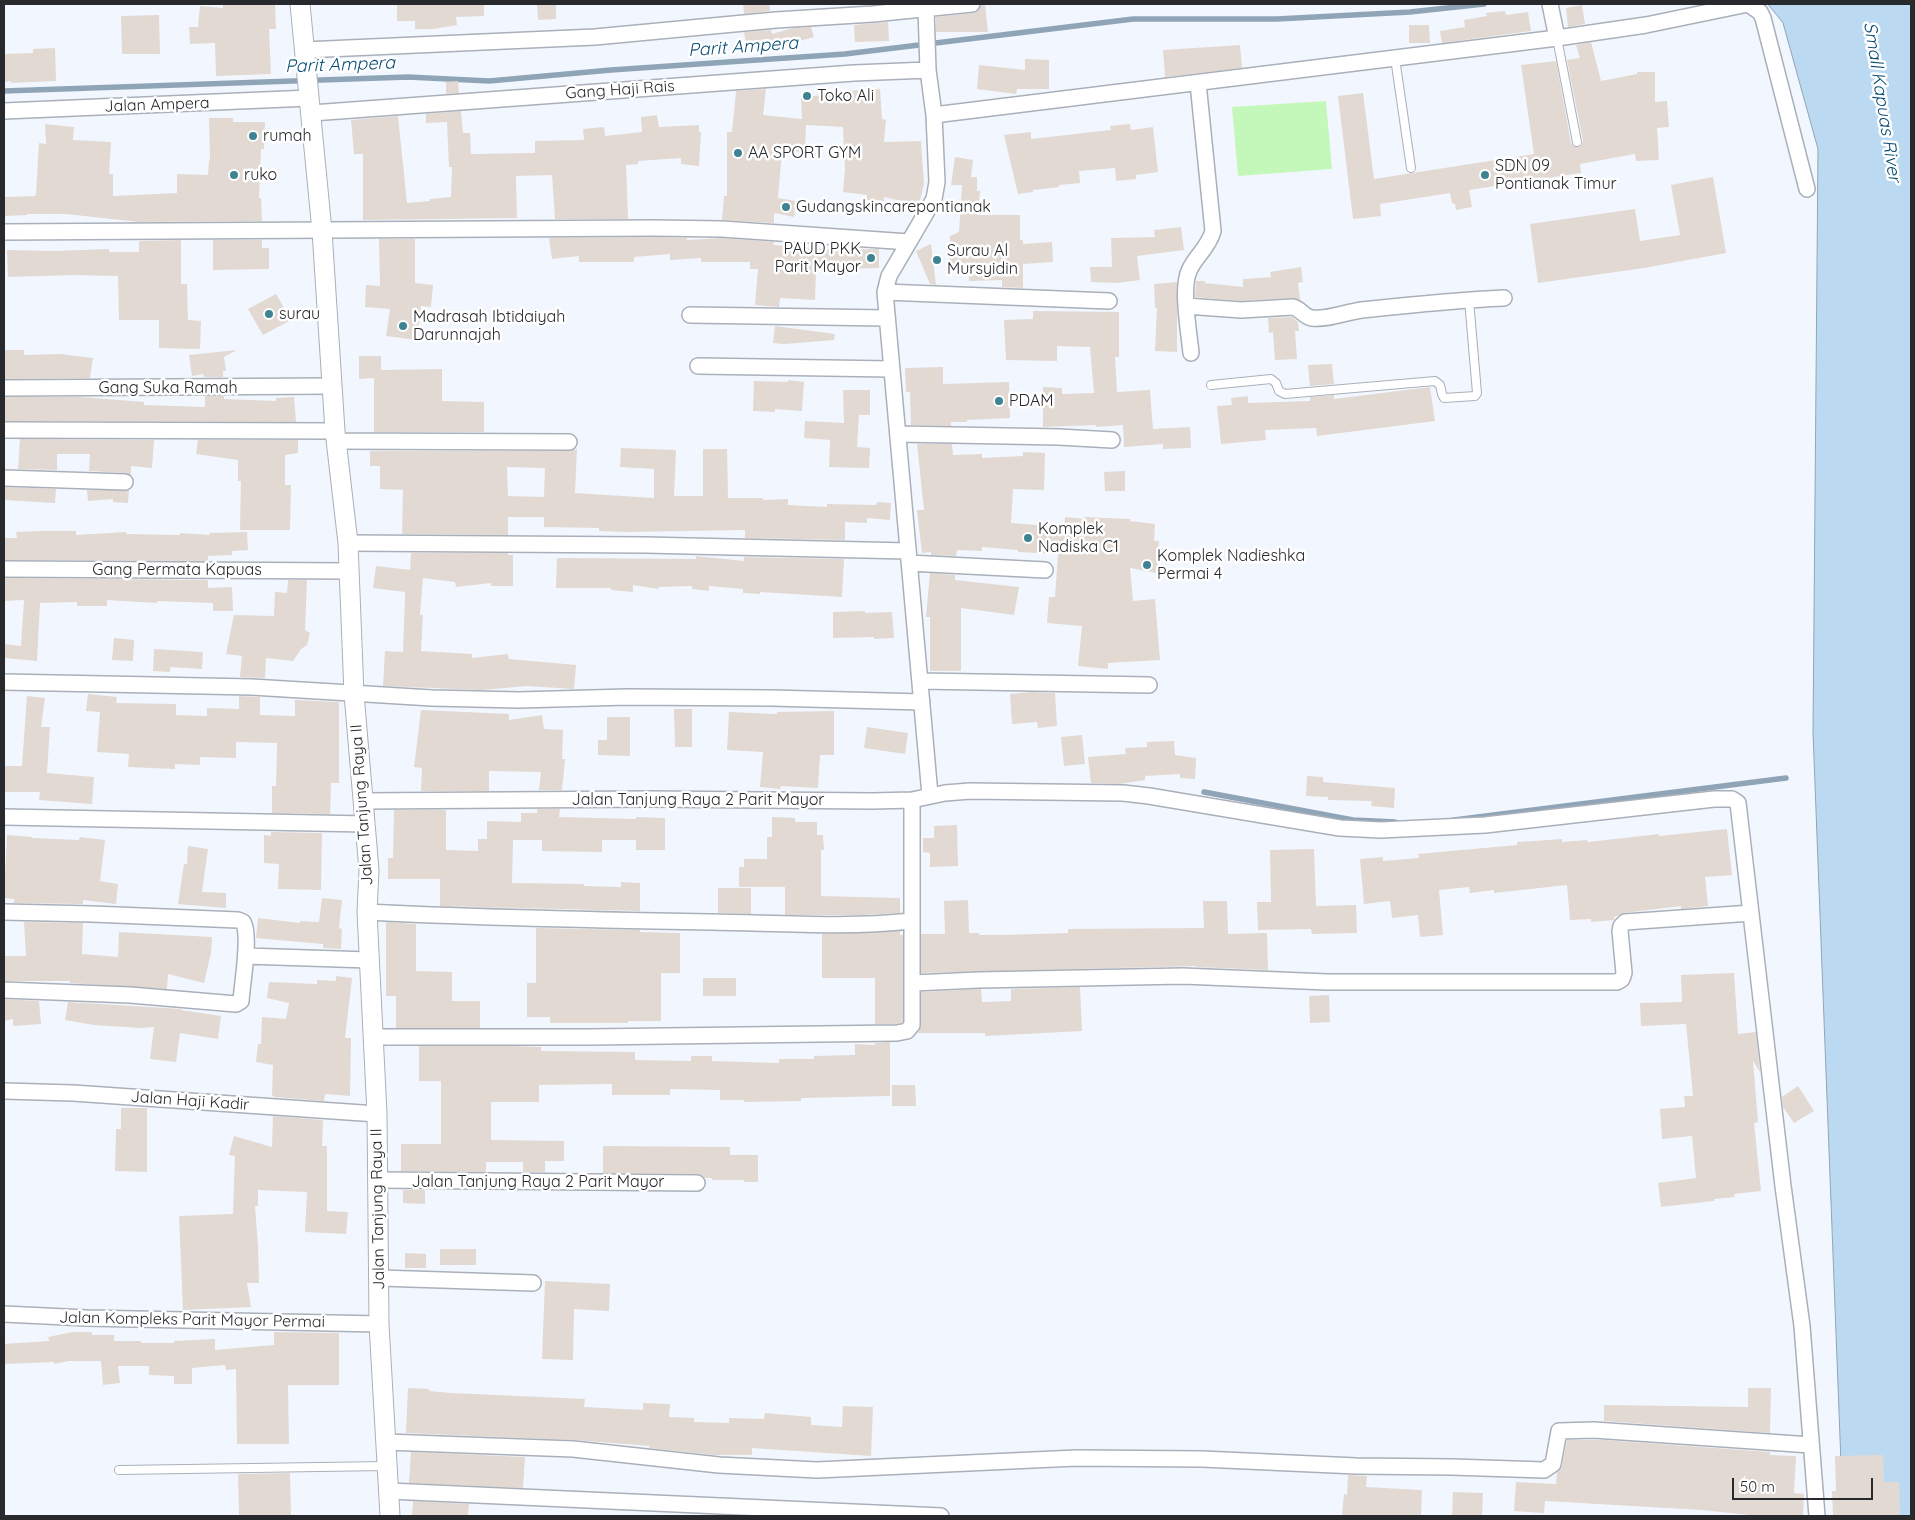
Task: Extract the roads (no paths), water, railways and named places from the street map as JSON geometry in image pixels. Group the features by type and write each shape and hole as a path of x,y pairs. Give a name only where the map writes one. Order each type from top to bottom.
{"street":[{"name":"Jalan Tanjung Raya II","path":"300,4 322,231 335,436 348,543 354,694 369,870 367,912 377,1114 379,1324 390,1516"},
{"path":"304,53 596,37 970,4"},
{"path":"934,115 1557,38 1646,25 1748,4 1760,12 1763,18 1807,189"},
{"path":"1550,8 1557,38"},
{"path":"926,9 937,182 934,199 889,276 885,292 930,795"},
{"name":"Gang Haji Rais","path":"311,102 748,80 928,64"},
{"path":"1191,353 1186,306 1186,284 1189,271 1210,242 1213,232 1198,83"},
{"name":"Jalan Ampera","path":"4,111 311,102"},
{"path":"4,232 663,228 722,229 909,242"},
{"path":"885,292 1109,301"},
{"path":"1186,306 1241,310 1293,307 1298,308 1306,316 1315,318 1358,311 1504,298"},
{"path":"690,314 887,318"},
{"path":"698,366 891,369"},
{"name":"Gang Suka Ramah","path":"4,388 332,386"},
{"path":"4,430 568,442"},
{"path":"899,434 1059,437 1112,440"},
{"path":"4,478 124,482"},
{"path":"348,543 645,545 909,557 1045,570"},
{"name":"Gang Permata Kapuas","path":"4,569 350,571"},
{"path":"921,680 1149,685"},
{"path":"4,682 252,688 432,698 519,700 627,697 922,702"},
{"name":"Jalan Tanjung Raya 2 Parit Mayor","path":"363,801 650,799 873,801 912,800 930,795 970,791 1122,793 1212,805 1340,828 1381,830 1485,825 1696,801 1732,799 1738,803 1740,810 1751,912"},
{"path":"374,1037 896,1033 907,1031 912,1025 912,800"},
{"path":"4,817 366,824"},
{"path":"4,912 238,920 245,924 246,956 241,1001 236,1004 130,995 4,990"},
{"path":"367,912 505,918 802,925 911,921"},
{"path":"912,983 1183,976 1326,982 1617,982 1622,979 1624,973 1620,926 1625,922 1751,912 1800,1306 1817,1516"},
{"path":"246,956 369,960"},
{"name":"Jalan Haji Kadir","path":"4,1091 73,1093 377,1114"},
{"name":"Jalan Tanjung Raya 2 Parit Mayor","path":"378,1180 697,1183"},
{"path":"380,1278 533,1283"},
{"name":"Jalan Kompleks Parit Mayor Permai","path":"4,1314 95,1318 379,1324"},
{"path":"386,1442 572,1449 719,1465 817,1470 1076,1458 1202,1459 1356,1466 1544,1470 1553,1464 1559,1431 1565,1430 1594,1430 1811,1445"},
{"path":"389,1491 941,1516"}],"lane":[{"path":"1557,38 1577,142"},
{"path":"1395,58 1411,168"},
{"path":"1211,385 1271,378 1276,383 1279,391 1285,394 1435,381 1440,385 1444,398 1474,397 1477,393 1469,300"},
{"path":"119,1470 388,1466"}],"water":[{"name":"Small Kapuas River","path":"1768,4 1911,4 1911,1516 1843,1516 1813,732 1818,149 1783,23"}],"waterway":[{"name":"Parit Ampera","path":"4,91 408,77 489,81 611,70 845,54 1133,19 1277,19 1410,12 1484,4"},
{"path":"1454,820 1786,778"},
{"path":"1204,792 1353,820 1395,822"}],"place":[{"name":"Toko Ali","path":"807,96"},
{"name":"rumah","path":"253,136"},
{"name":"AA SPORT GYM","path":"738,153"},
{"name":"ruko","path":"234,175"},
{"name":"SDN 09 Pontianak Timur","path":"1485,175"},
{"name":"Gudangskincarepontianak","path":"786,207"},
{"name":"PAUD PKK Parit Mayor","path":"871,258"},
{"name":"Surau Al Mursyidin","path":"937,260"},
{"name":"surau","path":"269,314"},
{"name":"Madrasah Ibtidaiyah Darunnajah","path":"403,326"},
{"name":"PDAM","path":"999,401"},
{"name":"Komplek Nadiska C1","path":"1028,538"},
{"name":"Komplek Nadieshka Permai 4","path":"1147,565"}]}
